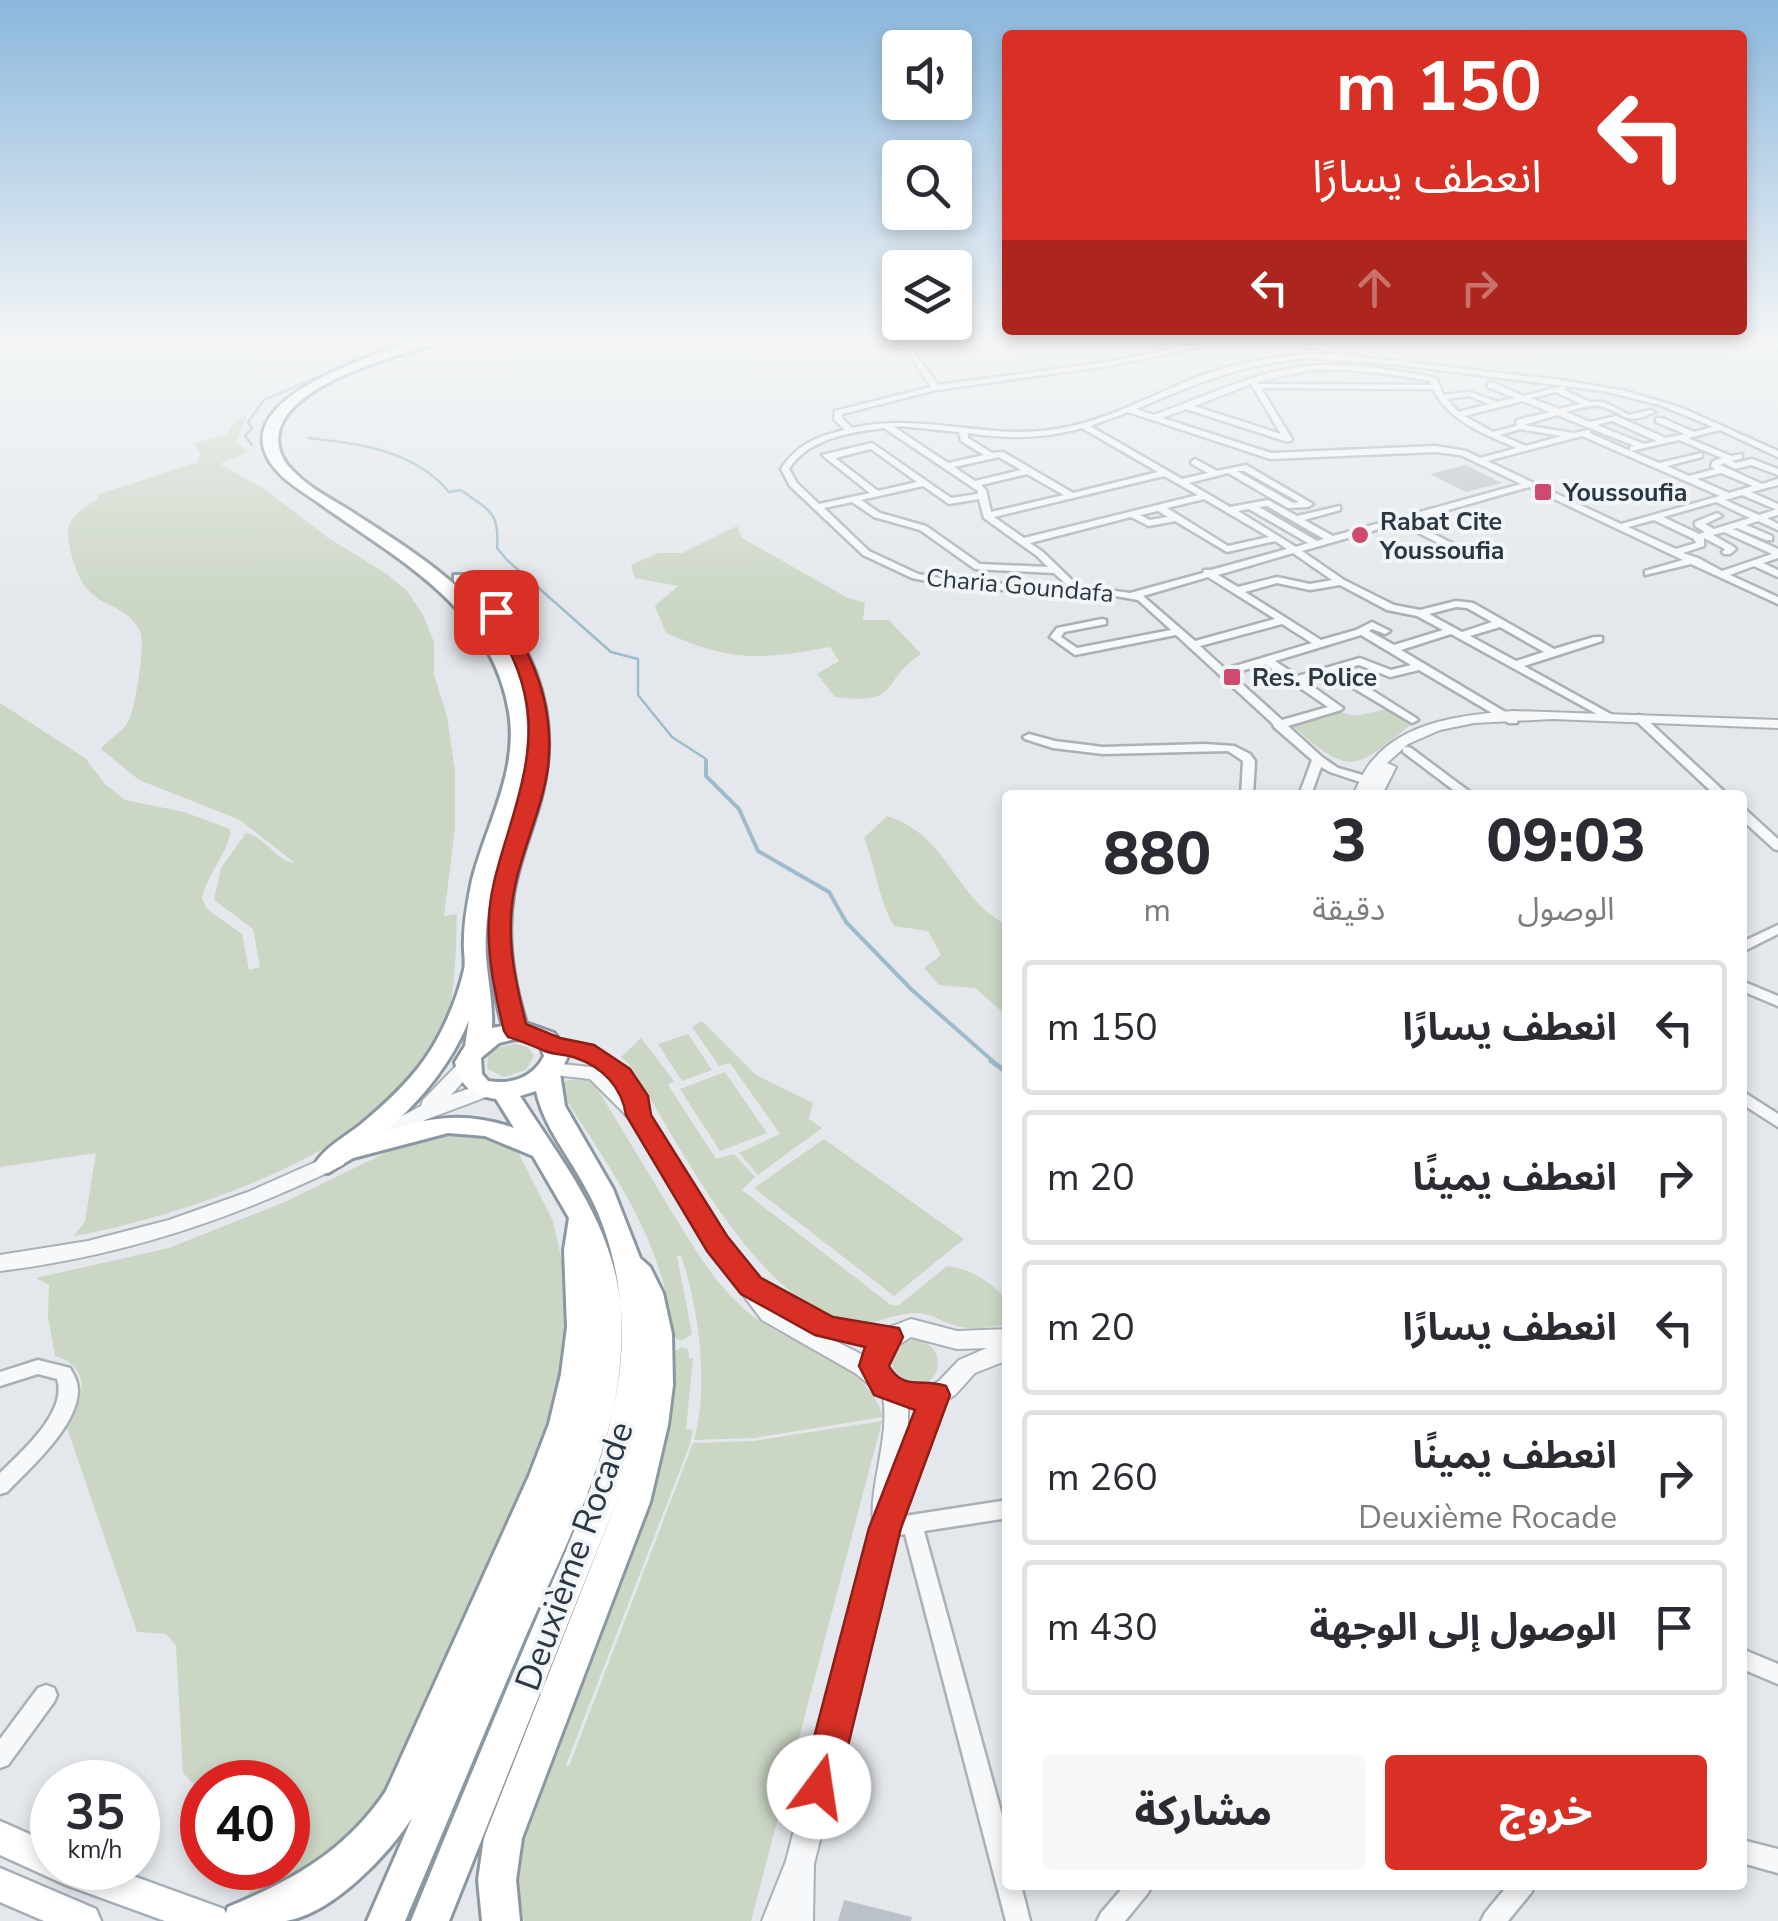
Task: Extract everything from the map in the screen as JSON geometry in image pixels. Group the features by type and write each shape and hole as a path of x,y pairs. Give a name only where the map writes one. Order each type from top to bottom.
{"highway":[{"path":"274,428 270,444 273,456 287,474 459,596 489,632 510,672 519,719 519,753 513,790 480,891 476,966 482,1017 472,1057 470,1078 495,1090 529,1086 551,1062 538,1034 516,1031 499,1034 472,1057"},
{"path":"288,428 284,443 300,470 472,588 505,624 528,666 540,714 538,768 506,874 499,935 501,972 516,1031"},
{"path":"328,1164 395,1112 426,1079 455,1028 476,966"},
{"name":"Deuxième Rocade","path":"430,1921 621,1446 636,1347 627,1260 599,1186 552,1109 551,1062"},
{"name":"Deuxième Rocade","path":"386,1921 591,1439 606,1368 608,1334 601,1272 582,1217 540,1149 495,1090"},
{"path":"354,1151 437,1125 465,1122 499,1129 540,1149"},
{"path":"242,1921 333,1879 371,1845 399,1804 545,1476 564,1424 580,1350 578,1250 582,1217"},
{"path":"501,1921 496,1881 504,1838 630,1514 652,1436 658,1381 657,1330 646,1284 627,1260"}],"main road":[{"path":"0,1838 30,1851"},
{"path":"0,1885 84,1921"},
{"path":"127,1890 212,1921"}],"street":[{"path":"847,428 852,432"},
{"path":"808,444 877,428"},
{"path":"889,428 974,484 984,496 987,516 1024,542 1075,588"},
{"path":"944,428 1030,436 1071,428"},
{"path":"1089,428 1229,510 1341,582 1391,608 1420,613 1458,632 1610,717"},
{"path":"1182,428 1254,453 1300,457 1435,449 1481,460 1777,599"},
{"path":"1255,428 1288,438"},
{"path":"1282,428 1300,457"},
{"path":"1482,428 1524,448"},
{"path":"1494,434 1518,428"},
{"path":"1522,428 1539,433 1556,430 1570,436"},
{"path":"1481,460 1593,428"},
{"path":"1643,428 1666,441"},
{"path":"1675,428 1694,434"},
{"path":"1623,451 1720,428 1778,454"},
{"path":"1590,429 1645,446 1728,462 1754,474"},
{"path":"1590,429 1623,451 1778,526"},
{"path":"962,430 961,436 990,456"},
{"path":"1679,438 1712,451 1772,485"},
{"path":"1712,451 1749,440"},
{"path":"808,444 877,494"},
{"name":"Charia Goundafa","path":"808,444 792,455 785,469 793,484 866,553 914,576 968,586 1075,588 1134,595"},
{"path":"828,457 872,446 952,502 984,496"},
{"path":"1688,480 1728,462 1752,462 1778,454"},
{"path":"948,466 1001,455 1070,495"},
{"path":"1658,466 1684,455"},
{"path":"1196,462 1216,474"},
{"path":"1752,462 1778,472"},
{"path":"1182,482 1229,470 1246,468 1308,504 1291,506 1229,470"},
{"path":"974,484 1027,470"},
{"path":"987,516 1166,473"},
{"path":"818,507 925,483"},
{"path":"1134,595 1530,484"},
{"path":"1622,526 1772,485"},
{"path":"1742,492 1778,510"},
{"path":"1024,542 1206,496"},
{"path":"855,500 877,515 922,528 978,567 1057,570"},
{"path":"1229,510 1268,503 1329,538"},
{"path":"1248,506 1313,542"},
{"path":"1160,508 1227,549 1308,526"},
{"path":"1296,519 1337,508"},
{"path":"1677,552 1702,544 1711,533 1778,510"},
{"path":"1133,515 1149,523 1175,518"},
{"path":"1717,516 1698,524 1732,549 1726,552"},
{"path":"1656,517 1778,554"},
{"path":"1399,520 1462,552"},
{"path":"1737,524 1770,538"},
{"path":"1722,574 1778,554"},
{"path":"1648,573 1694,560"},
{"path":"1754,563 1778,574"},
{"path":"1207,572 1319,643"},
{"path":"1235,591 1276,580 1310,587 1341,582"},
{"path":"1134,595 1318,760 1370,789"},
{"path":"1420,613 1465,604 1552,653"},
{"path":"1192,646 1281,621"},
{"path":"1102,622 1056,632 1055,637 1071,651 1176,630"},
{"path":"1393,649 1501,622"},
{"path":"1223,673 1372,625 1385,631"},
{"path":"1360,630 1508,718"},
{"path":"1515,665 1598,639"},
{"path":"1266,660 1337,708 1278,725"},
{"path":"1298,680 1362,661 1390,674 1420,666"},
{"path":"1332,670 1412,720"},
{"path":"1370,789 1389,751 1454,723 1610,717 1642,722 1717,790"},
{"path":"1370,789 1407,750 1462,728 1508,718 1778,727"},
{"path":"1029,737 1059,748 1084,751 1230,748 1246,754 1250,761 1247,790"},
{"path":"1407,750 1461,790"},
{"path":"1307,790 1318,760"},
{"path":"1747,818 1778,846"},
{"path":"1747,945 1778,928"},
{"path":"1747,987 1778,1001"},
{"path":"418,1115 472,1057"},
{"path":"551,1062 595,1074 638,1115 717,1244 751,1286 755,1299 772,1314 855,1359 886,1385 910,1398 935,1395 949,1386 957,1373 959,1360 947,1339 936,1332 912,1328 888,1337 857,1335 825,1327 751,1286"},
{"path":"0,1263 76,1254 174,1229 240,1205 328,1164 418,1115 495,1090"},
{"path":"1747,1100 1778,1122"},
{"path":"888,1337 875,1355 900,1431 885,1497 898,1526 1002,1864"},
{"path":"947,1339 1002,1338"},
{"path":"957,1373 1002,1354"},
{"path":"0,1379 46,1367 64,1372 70,1385 68,1403 56,1422 0,1486"},
{"path":"778,1921 801,1861 898,1526 899,1498 935,1395"},
{"path":"898,1526 1002,1510"},
{"path":"1747,1661 1778,1674"},
{"path":"0,1757 46,1695"},
{"path":"1747,1853 1778,1862"},
{"path":"798,1921 801,1861"},
{"path":"1010,1890 1018,1921"},
{"path":"1109,1921 1136,1890"},
{"path":"1493,1921 1519,1890"}],"green space":[{"path":"231,428 242,428 236,442 248,452 220,464 266,490 327,537 387,574 407,591 434,642 434,675 447,716 455,771 455,828 444,916 457,914 450,1003 432,1054 405,1089 367,1121 322,1150 219,1196 118,1227 74,1236 85,1221 96,1153 0,1167 0,703 85,758 105,784 125,800 184,812 230,829 202,899 208,910 242,934 249,970 260,967 253,929 214,900 221,868 246,833 295,863 240,820 139,780 101,749 126,726 131,715 142,649 140,631 123,612 85,587 77,573 68,533 71,520 98,499 97,495 197,462 200,455 194,443 227,434"},
{"path":"737,526 742,538 846,597 865,603 863,620 889,620 921,654 880,695 856,699 835,697 817,674 839,661 830,647 746,656 710,649 666,633 655,606 678,586 635,578 631,565 658,553 682,553"},
{"path":"1387,709 1413,723 1377,751 1352,762 1326,753 1289,723 1335,711 1355,716"},
{"path":"887,816 908,825 939,852 975,899 1002,922 1002,1012 975,988 939,985 924,968 941,955 928,931 894,926 864,838"},
{"path":"702,1021 756,1075 813,1103 809,1119 822,1128 758,1175 739,1153 780,1134 730,1063 719,1066 692,1027"},
{"path":"688,1034 712,1070 682,1081 658,1044"},
{"path":"641,1038 674,1081 668,1085 716,1159 734,1154 755,1177 742,1190 891,1305 899,1305 947,1266 980,1277 1002,1295 1002,1326 967,1328 918,1313 868,1323 850,1322 816,1309 783,1285 752,1253 696,1175 630,1065 621,1057"},
{"path":"515,1044 528,1047 534,1056 526,1070 504,1077 487,1069 488,1054"},
{"path":"725,1072 767,1133 720,1151 680,1089"},
{"path":"586,1080 595,1085 687,1237 725,1289 765,1324 825,1356 861,1381 875,1398 883,1417 754,1438 694,1440 701,1396 700,1347 681,1256 677,1256 692,1334 681,1341 675,1338 648,1239 620,1184 565,1098 563,1083"},
{"path":"464,1129 513,1142 553,1221 568,1289 567,1345 556,1405 534,1469 374,1818 310,1867 310,1760 182,1760 176,1646 166,1634 137,1632 66,1425 81,1395 80,1376 67,1361 55,1356 48,1316 49,1285 36,1278 169,1248 287,1201 414,1139"},
{"path":"824,1139 964,1239 894,1296 754,1188"},
{"path":"915,1340 931,1347 938,1363 931,1379 915,1386 899,1379 892,1363 899,1347"},
{"path":"681,1347 688,1349 689,1358 693,1358 686,1429 693,1430 690,1444 566,1765 569,1766 693,1443 753,1441 882,1421 751,1921 524,1921 514,1876 521,1841 648,1509 670,1416 673,1353"}],"building":[{"path":"1466,465 1502,483 1466,492 1430,474"},
{"path":"844,1900 912,1917 911,1921 838,1921"}],"waterway":[{"path":"252,428 245,436 252,445"},
{"path":"309,438 366,447 403,458 449,492 461,490 491,513 497,526 497,548 507,560 611,652 638,659 638,695 672,737 706,759 706,776 739,809 758,851 829,892 846,922 912,990 995,1063"},
{"path":"991,1061 1002,1069"}],"place":[{"name":"Youssoufia","path":"1543,492"},
{"name":"Rabat Cite Youssoufia","path":"1360,535"},
{"name":"Res. Police","path":"1232,677"}],"route":[{"path":"496,612 522,652 540,714 538,768 506,874 500,916 501,972 516,1031 532,1032 553,1045 585,1051 621,1075 635,1096 638,1115 717,1244 751,1286 825,1327 888,1337 875,1355 874,1366 884,1386 910,1398 935,1395 885,1528 819,1787"}]}
